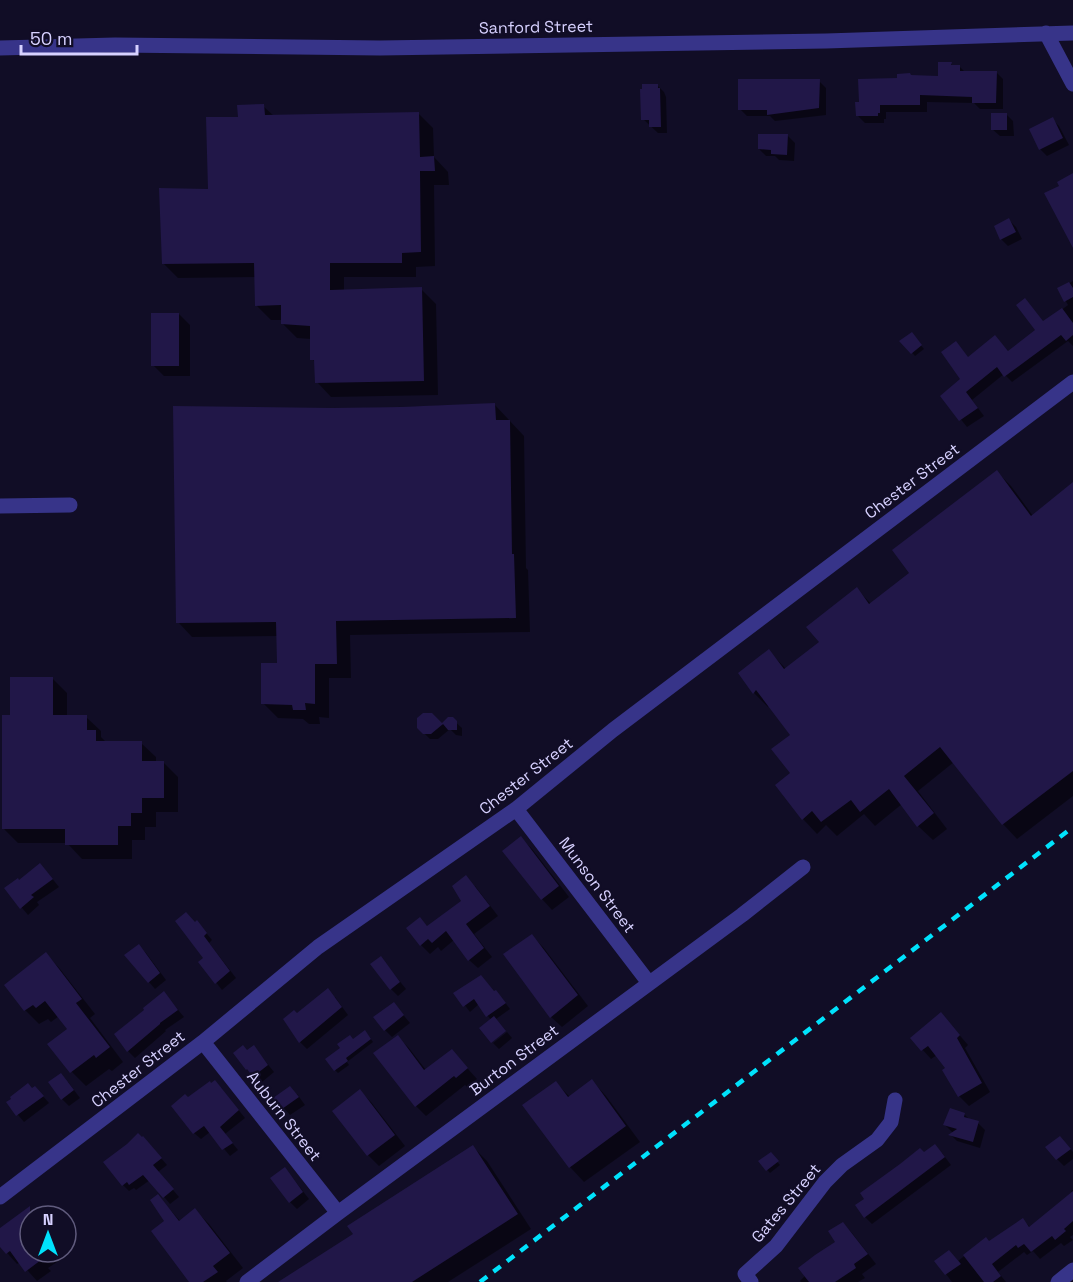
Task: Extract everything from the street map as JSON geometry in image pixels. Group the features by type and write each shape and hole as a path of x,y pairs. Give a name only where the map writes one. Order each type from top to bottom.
{"street":[{"path":"1046,33 1073,84"},
{"name":"Sanford Street","path":"0,48 115,45 413,47 814,41 1073,33"},
{"name":"Chester Street","path":"0,1197 203,1042 318,947 516,809 613,730 1073,382"},
{"path":"0,506 70,504"},
{"name":"Munson Street","path":"516,809 649,983"},
{"name":"Burton Street","path":"246,1282 742,915 803,867"},
{"name":"Auburn Street","path":"203,1042 338,1213"},
{"name":"Gates Street","path":"748,1278 776,1246 825,1182 842,1165 877,1140 891,1122 895,1100"},
{"path":"1058,1282 1073,1270"}],"building":[{"path":"938,62 952,62 951,65 960,65 960,71 997,71 996,103 972,103 972,97 920,95 920,105 880,105 878,116 856,116 855,102 859,102 858,79 897,78 897,74 910,73 911,75 938,76"},
{"path":"738,79 820,79 819,108 767,115 767,110 738,110"},
{"path":"642,84 658,84 660,88 661,127 649,127 649,120 641,120 640,89 642,89"},
{"path":"264,104 265,115 419,112 420,157 434,156 435,171 420,171 421,252 402,253 402,263 330,263 330,290 422,287 424,381 315,383 314,360 310,360 310,326 281,324 281,305 255,306 254,263 162,264 159,188 208,189 206,117 238,117 237,105"},
{"path":"991,113 1007,113 1007,130 991,130"},
{"path":"1053,117 1063,138 1039,150 1029,129"},
{"path":"758,134 788,134 787,155 771,154 771,150 758,149"},
{"path":"1073,173 1073,248 1044,193 1059,186 1057,182"},
{"path":"1009,218 1016,232 1000,240 994,226"},
{"path":"1069,282 1073,288 1073,297 1064,302 1057,288"},
{"path":"1025,298 1043,321 1062,308 1073,323 1073,335 1066,341 1061,335 1004,377 997,367 966,392 978,408 959,421 940,396 960,379 941,352 956,341 968,357 995,335 1008,351 1035,330 1016,305"},
{"path":"151,313 179,313 179,366 151,366"},
{"path":"912,332 922,345 911,354 899,341"},
{"path":"495,403 496,420 510,420 512,554 514,554 516,618 336,621 337,664 315,664 315,704 305,703 306,710 293,710 292,705 261,704 261,663 277,663 276,622 176,623 173,406 333,408"},
{"path":"997,470 1031,516 1073,482 1073,771 1002,825 940,747 904,776 934,813 917,827 889,789 860,812 851,800 821,822 812,811 802,820 775,785 790,773 771,749 790,735 756,690 753,694 738,673 769,649 784,669 819,642 806,627 857,587 869,604 909,573 892,550"},
{"path":"10,677 53,677 53,715 87,715 87,730 96,730 96,741 142,741 142,761 164,761 164,798 142,798 142,813 131,813 131,826 118,826 118,845 65,845 65,829 2,829 2,715 10,715"},
{"path":"423,713 432,713 442,723 448,717 453,717 457,721 457,730 448,730 443,724 431,734 423,734 417,728 417,718"},
{"path":"521,836 559,886 541,900 502,851"},
{"path":"40,863 53,879 31,895 34,897 20,909 4,888 18,878 19,880"},
{"path":"466,875 490,906 466,924 484,948 468,961 446,931 432,943 428,939 420,946 406,928 420,917 427,926 461,901 452,886"},
{"path":"186,912 195,922 197,920 207,933 204,936 230,971 215,984 198,962 203,958 175,921"},
{"path":"532,934 578,995 550,1018 503,954"},
{"path":"139,944 160,973 148,983 124,955"},
{"path":"46,952 82,999 76,1003 110,1047 96,1058 94,1055 70,1073 47,1044 67,1029 45,1001 36,1008 33,1005 24,1011 4,985"},
{"path":"381,956 400,982 390,990 370,964"},
{"path":"481,975 506,1003 486,1017 474,999 463,1007 453,993"},
{"path":"328,988 342,1007 299,1043 283,1019 294,1010 297,1013"},
{"path":"164,991 178,1010 127,1052 114,1034"},
{"path":"394,1002 404,1015 384,1031 373,1017"},
{"path":"941,1012 960,1035 957,1038 982,1083 958,1097 942,1070 945,1068 928,1046 921,1051 910,1038"},
{"path":"494,1016 506,1031 491,1043 479,1028"},
{"path":"365,1030 371,1039 346,1058 348,1061 334,1071 325,1059 340,1048 337,1044 350,1035 353,1039"},
{"path":"398,1035 424,1070 452,1049 468,1068 456,1078 454,1076 415,1107 373,1053"},
{"path":"243,1045 247,1050 254,1045 268,1065 254,1076 246,1070 233,1053"},
{"path":"61,1073 74,1090 61,1100 48,1082"},
{"path":"592,1079 626,1126 569,1168 522,1105 556,1081 568,1097"},
{"path":"215,1080 239,1110 220,1127 233,1143 222,1150 204,1126 193,1134 171,1106 185,1094 188,1097 210,1081 211,1083"},
{"path":"28,1083 32,1088 35,1086 44,1096 16,1116 6,1102"},
{"path":"290,1086 299,1097 282,1109 273,1098"},
{"path":"360,1089 395,1135 367,1156 332,1111"},
{"path":"950,1108 965,1113 964,1117 979,1121 973,1142 948,1135 957,1129 943,1125"},
{"path":"138,1133 162,1158 153,1165 174,1189 163,1198 143,1175 129,1185 127,1182 122,1186 103,1162"},
{"path":"1060,1136 1071,1149 1056,1160 1045,1147"},
{"path":"935,1144 945,1157 864,1218 855,1205 864,1199 860,1193 920,1148 924,1152"},
{"path":"473,1145 518,1214 412,1282 278,1282 353,1234 347,1226"},
{"path":"771,1152 779,1161 766,1171 758,1161"},
{"path":"285,1167 303,1192 289,1203 270,1178"},
{"path":"1073,1191 1073,1221 1064,1229 1066,1231 1055,1240 1052,1236 1031,1252 1024,1244 1018,1248 1016,1245 992,1264 1001,1276 993,1282 984,1282 963,1255 986,1237 989,1241 1023,1218 1029,1227"},
{"path":"158,1194 179,1221 195,1208 230,1253 213,1266 218,1272 203,1282 189,1282 151,1231 164,1221 150,1200"},
{"path":"18,1215 18,1262 10,1251 6,1254 0,1247 0,1228"},
{"path":"843,1222 868,1254 854,1264 856,1268 835,1282 809,1282 798,1268 835,1242 828,1231"},
{"path":"949,1250 961,1264 945,1275 934,1261"},
{"path":"19,1264 36,1264 25,1272"}],"railway":[{"path":"480,1282 1073,827"}]}
